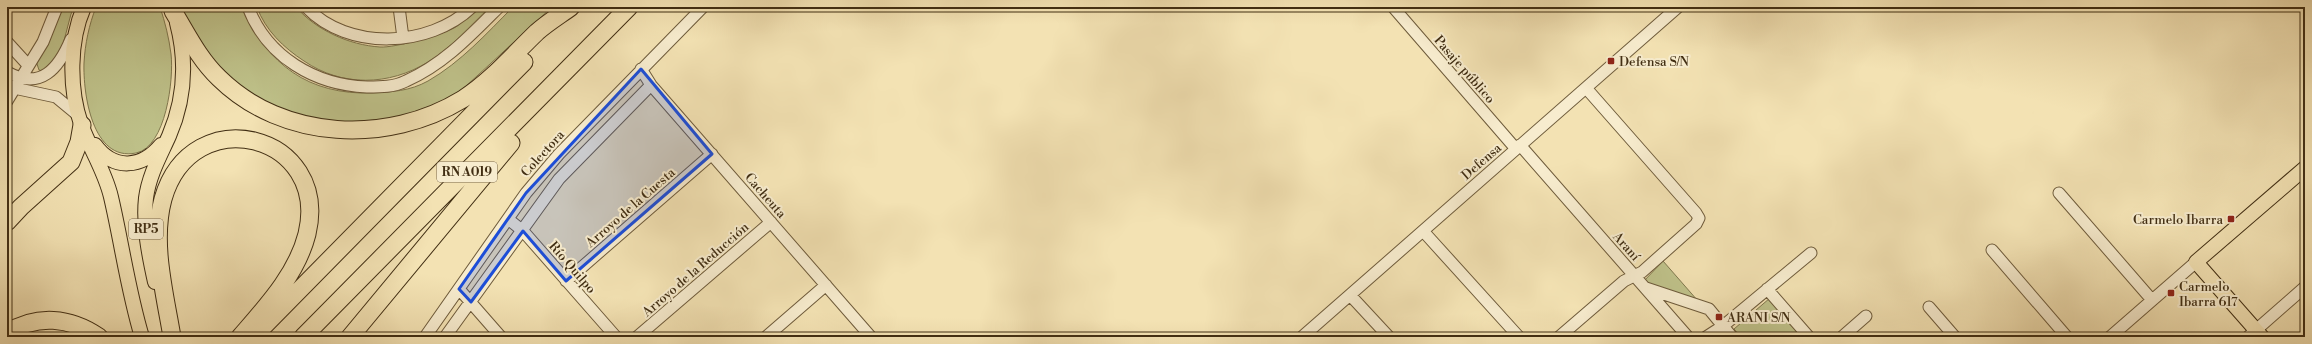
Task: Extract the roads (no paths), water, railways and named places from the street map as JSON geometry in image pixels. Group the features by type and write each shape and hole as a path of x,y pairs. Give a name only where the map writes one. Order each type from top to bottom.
{"highway":[{"path":"173,9 205,64 220,80 241,96 267,111 295,122 326,128 355,131 402,125 453,104 488,80 538,31 571,7"},
{"name":"RN A019","path":"253,337 577,7"},
{"name":"RN A019","path":"303,337 629,7"},
{"path":"350,337 498,157 643,7"},
{"path":"7,222 21,207 70,162 79,142 82,124"},
{"path":"172,337 162,276 160,235 163,200 174,173 193,153 215,141 238,138 264,144 287,157 304,183 309,199 310,216 307,235 290,274 265,308 240,337"},
{"path":"7,333 32,322 58,320 80,326 99,337"}],"main road":[{"path":"82,11 73,69 74,90 82,124 99,151 107,158 121,163 133,164 143,161 153,154 174,124 181,101 183,76 182,51 173,9"},
{"name":"RP5","path":"82,124 108,183 128,284 142,337"},
{"name":"RP5","path":"168,337 154,278 145,210 152,175 174,124"},
{"path":"2255,335 2196,262 2305,168"}],"street":[{"path":"7,101 14,83 43,42 57,7"},
{"path":"248,7 263,34 290,62 325,80 350,86 373,87 396,85 429,68 454,50 499,7"},
{"path":"306,7 324,22 350,34 371,38 403,38 428,33 457,20 472,7"},
{"path":"398,7 403,38"},
{"name":"Colectora","path":"425,337 508,219 559,154 703,7"},
{"name":"Pasaje público","path":"1393,7 1518,147"},
{"name":"Defensa","path":"1302,337 1678,7"},
{"path":"14,83 37,79 48,74 58,65 65,56 82,11"},
{"path":"7,42 28,65"},
{"name":"Cacheuta","path":"641,69 652,85 871,337"},
{"path":"7,72 14,83 56,97 82,124"},
{"path":"445,337 573,163 652,85"},
{"path":"1559,337 1624,281 1635,276 1662,255 1696,224 1699,218 1586,88"},
{"name":"Araní","path":"1518,147 1688,337"},
{"name":"Arroyo de la Cuesta","path":"566,280 712,154"},
{"path":"2059,193 2152,300"},
{"name":"Río Quilpo","path":"508,219 523,231 616,337"},
{"name":"Arroyo de la Reducción","path":"637,337 771,222"},
{"path":"1422,231 1519,337"},
{"path":"1992,250 2067,337"},
{"path":"1706,337 1723,326 1811,253"},
{"path":"2110,337 2196,262"},
{"path":"766,337 826,285"},
{"path":"2255,335 2305,286"},
{"path":"1645,288 1709,310 1732,337"},
{"path":"459,289 501,337"},
{"path":"1767,289 1809,337"},
{"path":"1350,295 1389,337"},
{"path":"1929,306 1955,337"},
{"path":"1842,337 1866,316"}],"place":[{"name":"Defensa S/N","path":"1611,61"},
{"name":"Carmelo Ibarra","path":"2231,219"},
{"name":"Carmelo Ibarra 617","path":"2171,293"},
{"name":"ARANI S/N","path":"1719,317"}]}
